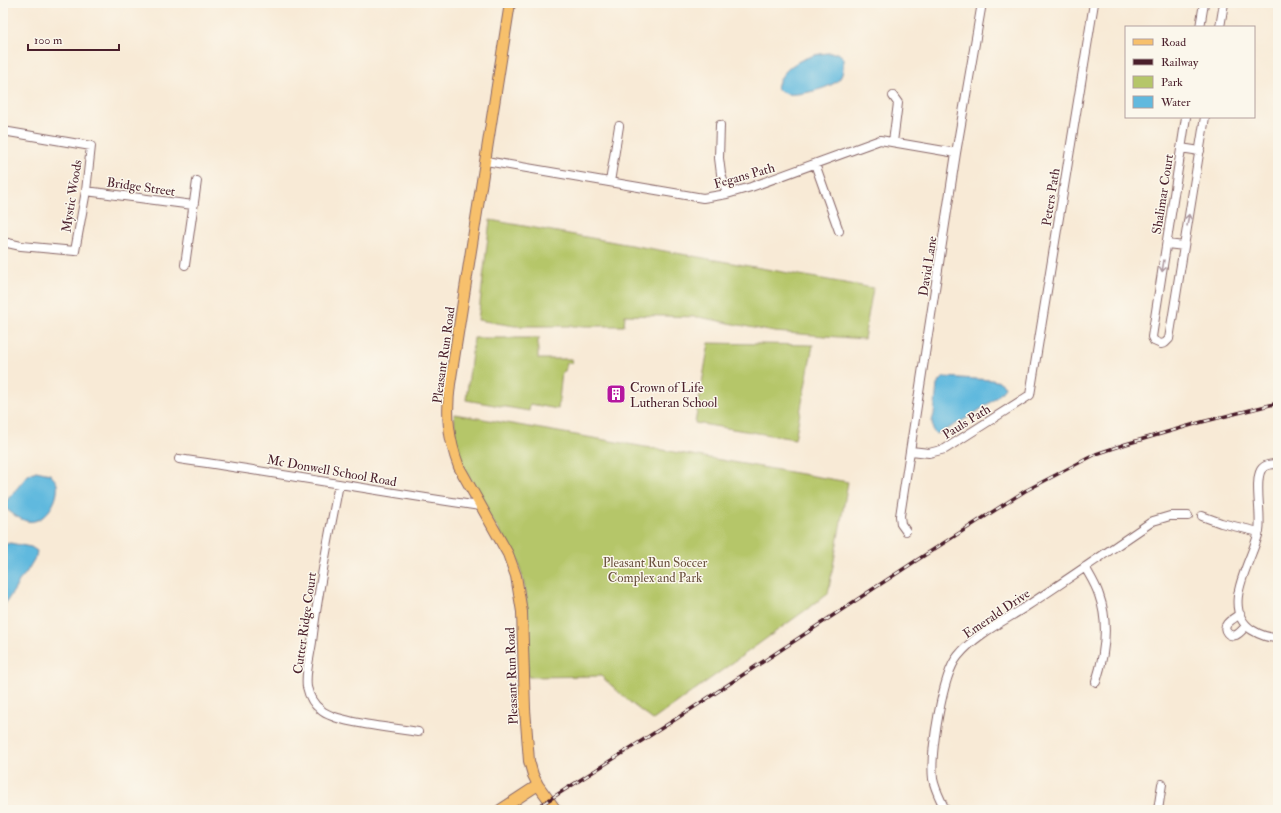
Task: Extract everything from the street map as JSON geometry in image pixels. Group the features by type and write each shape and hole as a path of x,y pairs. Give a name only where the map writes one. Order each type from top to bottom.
{"main road":[{"name":"Pleasant Run Road","path":"510,3 448,404 448,430 454,455 463,477 508,554 516,576 522,612 527,746 529,761 538,785 556,810"},
{"path":"500,810 538,785"}],"street":[{"name":"David Lane","path":"906,531 901,524 900,516 956,153 982,3"},
{"name":"Peters Path","path":"1030,395 1094,3"},
{"path":"1200,26 1204,3"},
{"path":"1220,26 1224,3"},
{"path":"893,96 898,103 893,142"},
{"name":"Shalimar Court","path":"1186,118 1152,337 1154,341 1161,344 1165,343 1169,339 1205,118"},
{"path":"720,125 719,158 721,174 728,194"},
{"path":"610,182 620,126"},
{"name":"Mystic Woods","path":"3,131 91,146 86,191 75,251 21,246 3,242"},
{"name":"Fegans Path","path":"486,161 703,198 751,188 880,140 956,153"},
{"name":"Shalimar Court","path":"1182,148 1200,151"},
{"path":"815,164 839,231"},
{"path":"185,265 197,181"},
{"name":"Bridge Street","path":"86,191 193,205"},
{"name":"Shalimar Court","path":"1166,244 1184,246"},
{"name":"Pauls Path","path":"911,451 929,453 945,449 1030,395"},
{"name":"Mc Donwell School Road","path":"179,459 480,506"},
{"path":"1278,464 1265,467 1260,475 1259,532 1238,593 1240,614 1246,626 1265,636 1278,638"},
{"name":"Cutter Ridge Court","path":"339,484 313,628 307,675 307,686 309,693 320,710 335,718 418,732"},
{"name":"Emerald Drive","path":"945,810 933,780 933,760 939,709 947,676 954,661 969,645 994,627 1152,522 1170,516 1188,516"},
{"path":"1202,516 1221,523 1259,532"},
{"path":"1085,567 1099,594 1105,623 1105,635 1096,682"},
{"path":"1240,614 1226,625 1226,632 1233,636 1246,626"},
{"path":"1158,810 1162,784"}],"green space":[{"path":"490,220 873,288 864,339 774,332 699,317 625,315 624,326 515,326 478,320"},
{"path":"474,338 540,338 538,340 538,359 571,359 572,363 567,363 565,371 562,372 558,409 530,404 529,411 466,400"},
{"path":"709,343 813,345 795,439 695,423"},
{"name":"Pleasant Run Soccer Complex and Park","path":"454,414 848,482 828,594 653,720 632,704 601,676 528,677 526,594 518,559 489,516 456,452"}],"water":[{"path":"838,53 843,57 842,74 836,82 823,88 799,94 787,94 781,92 777,88 784,73 797,63 813,56"},
{"path":"944,377 992,380 1000,382 1005,386 1004,389 992,401 962,421 936,434 933,431 932,421 937,385"},
{"path":"36,471 50,474 55,480 57,484 56,497 50,510 45,515 33,521 27,521 14,515 3,505 28,475"},
{"path":"10,543 31,547 37,551 36,556 26,573 19,581 3,607 3,545"}],"railway":[{"path":"533,810 676,719 914,562 1025,491 1096,454 1202,422 1278,403"}],"place":[{"name":"Crown of Life Lutheran School","path":"616,394"}]}
